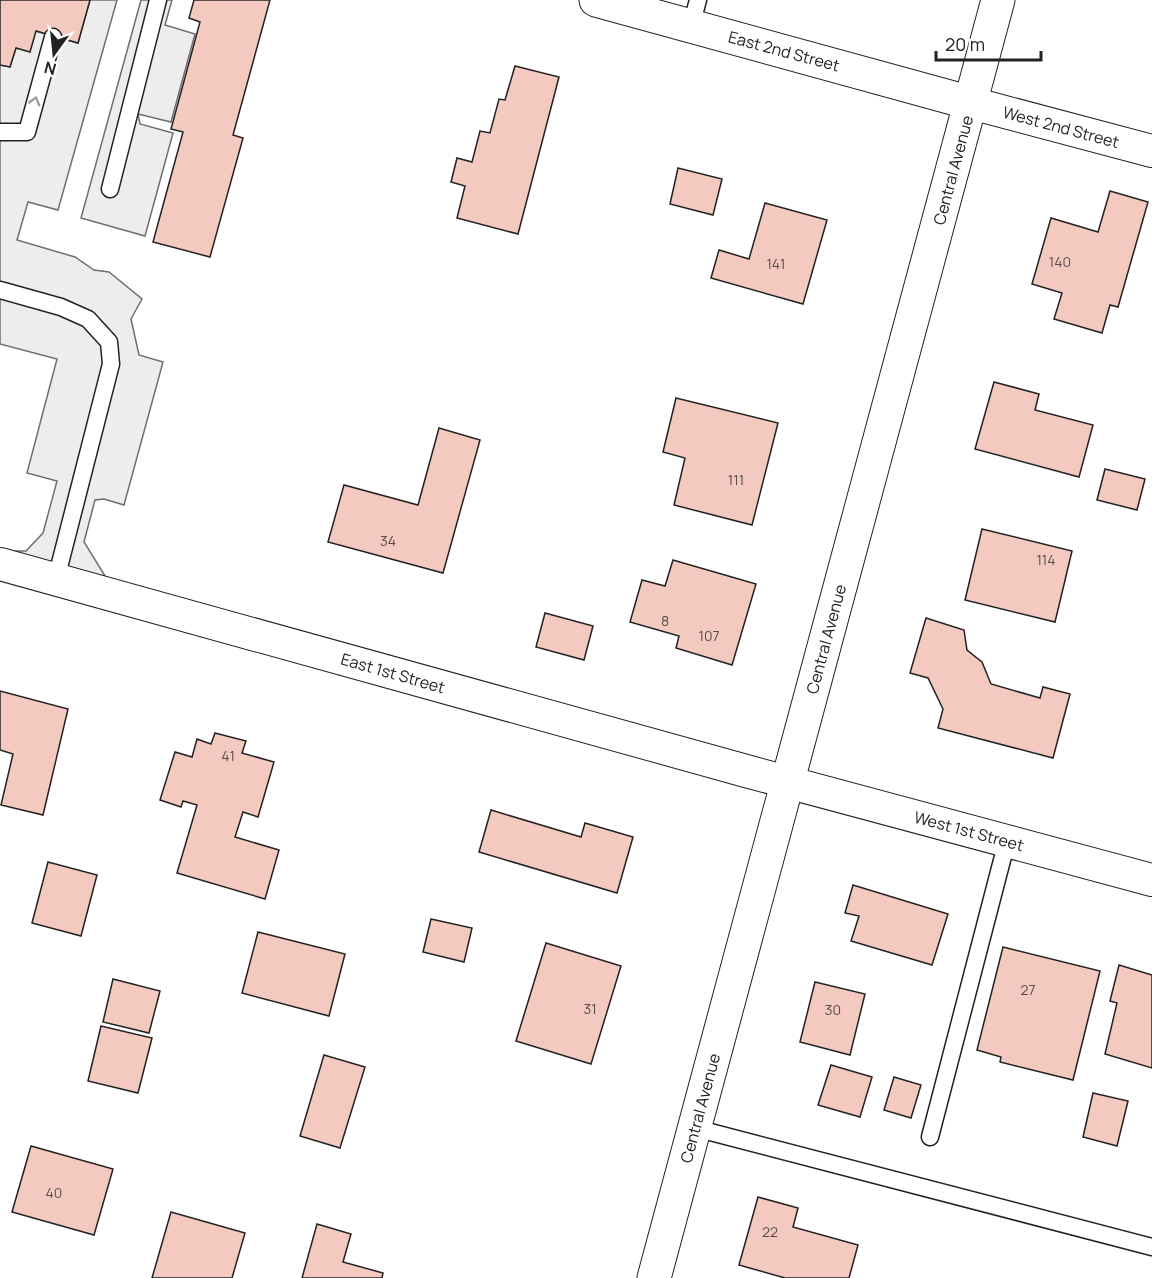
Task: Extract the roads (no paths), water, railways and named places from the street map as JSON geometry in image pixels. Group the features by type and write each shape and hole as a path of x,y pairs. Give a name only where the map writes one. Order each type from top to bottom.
{"street":[{"name":"East 2nd Street","path":"596,0 694,13 971,103"},
{"name":"Central Avenue","path":"654,1278 998,0"},
{"name":"West 2nd Street","path":"971,103 1152,151"},
{"name":"East 1st Street","path":"0,564 787,782"},
{"name":"West 1st Street","path":"787,782 1152,880"}],"lane":[{"path":"110,189 158,0"},
{"path":"0,132 27,132 53,37"},
{"path":"0,290 61,307 88,319 109,342 111,364 56,579"},
{"path":"930,1137 1007,842"},
{"path":"695,1128 1152,1246"}]}
